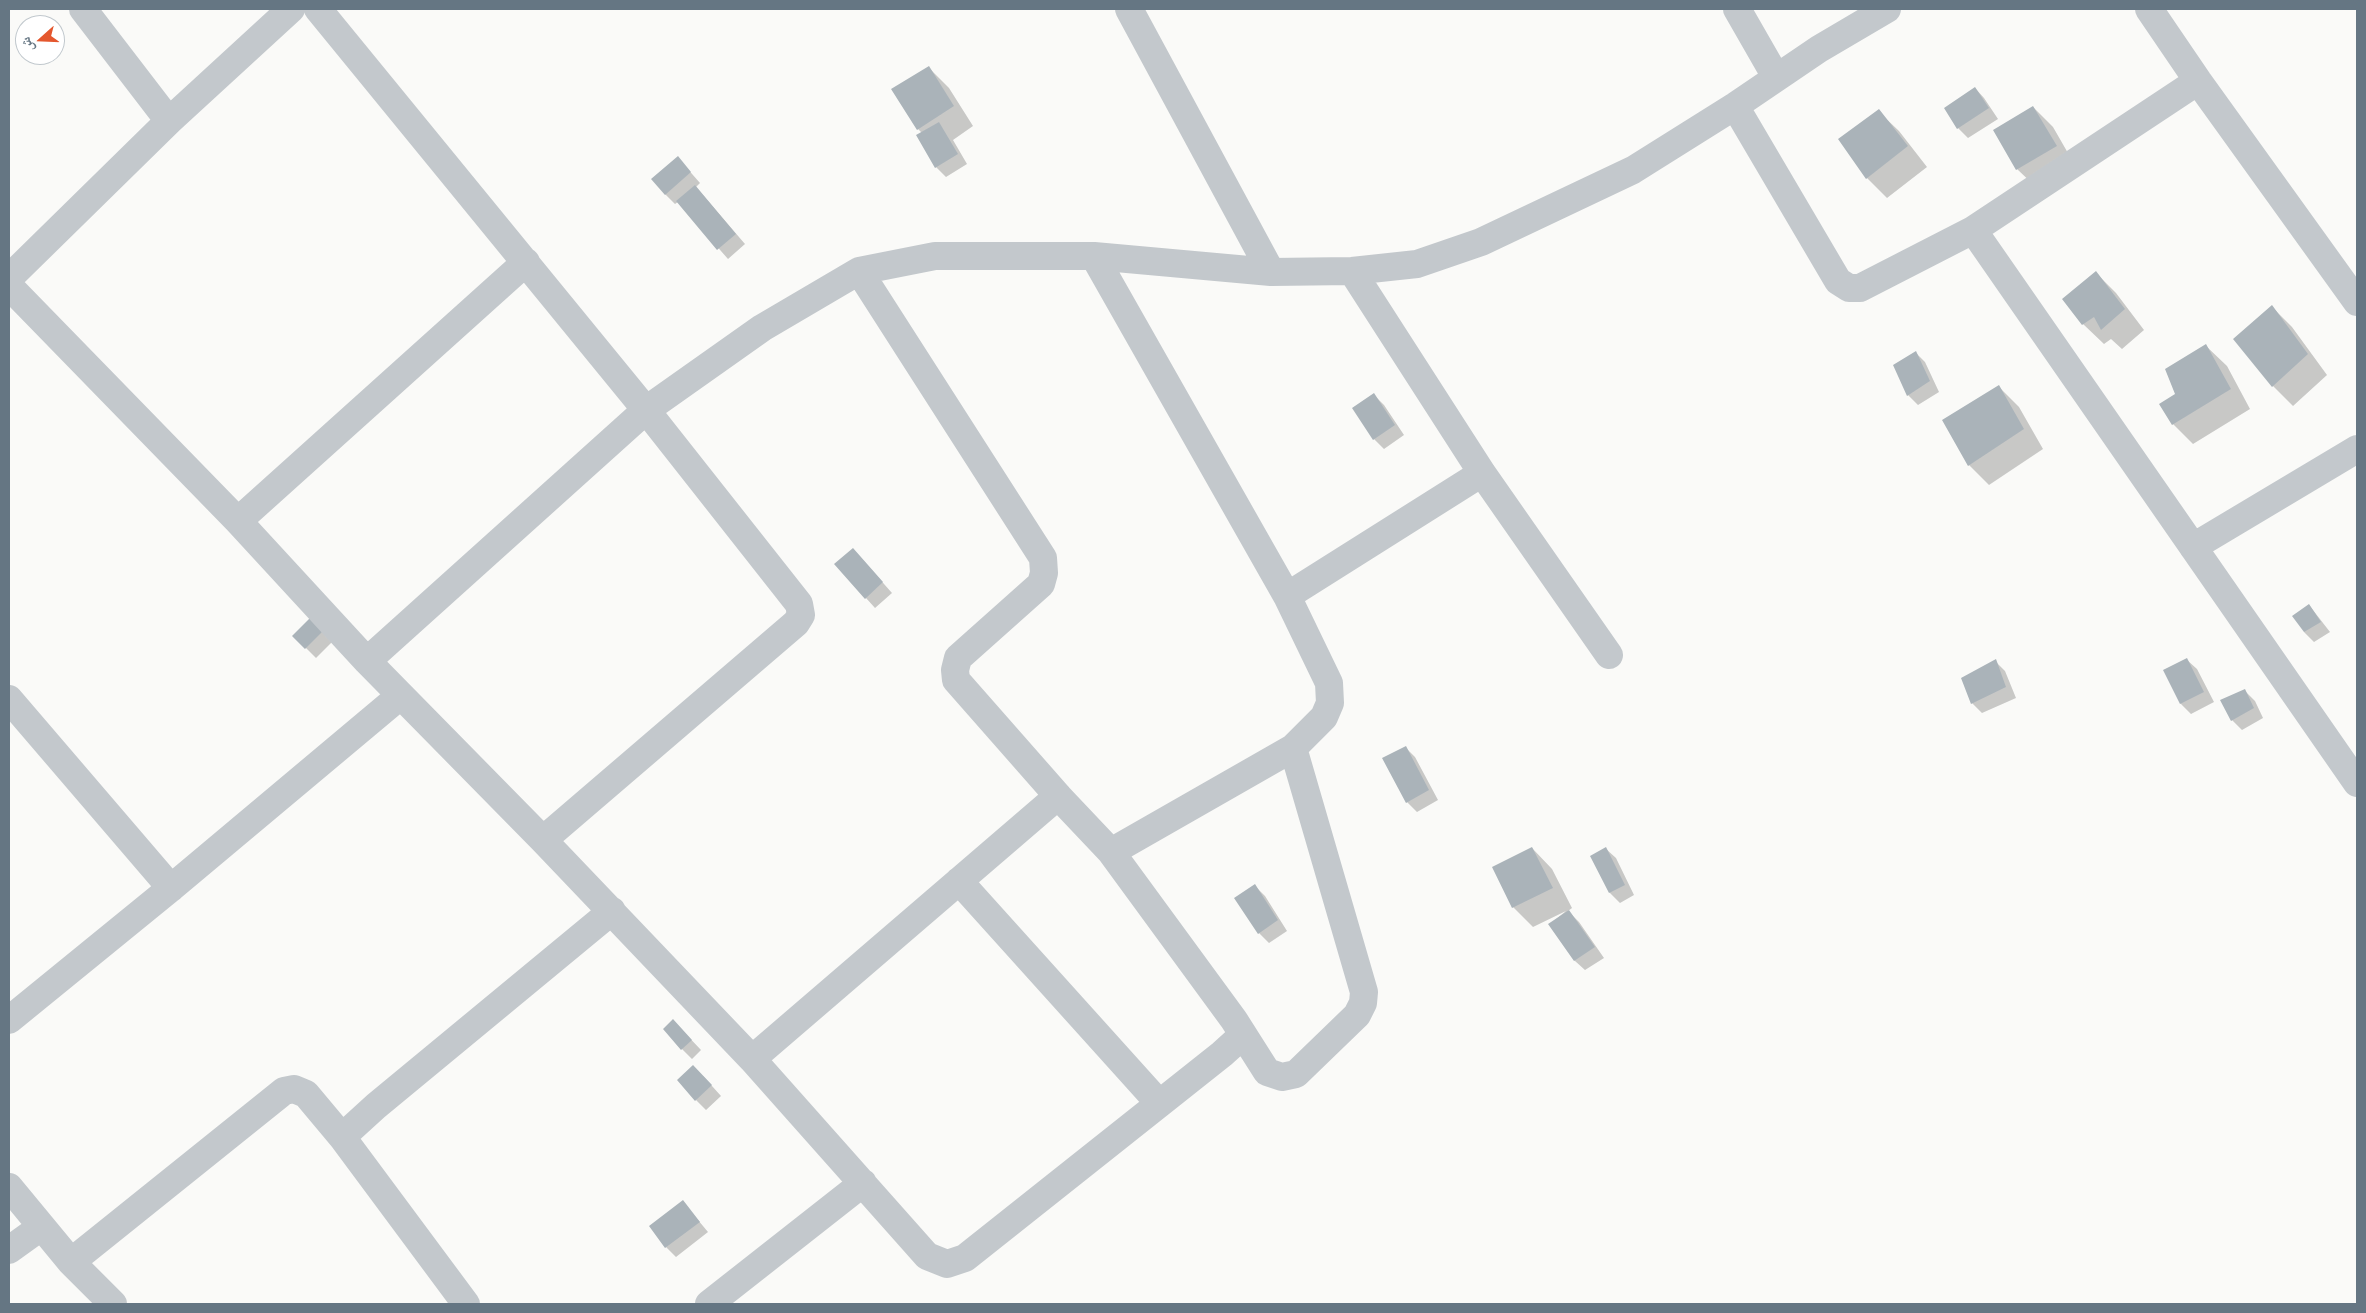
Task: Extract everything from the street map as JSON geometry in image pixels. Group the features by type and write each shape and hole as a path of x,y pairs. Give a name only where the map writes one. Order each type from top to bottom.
{"street":[{"path":"83,9 169,121"},
{"path":"9,278 169,121 291,9"},
{"path":"318,9 646,410 799,604 801,615 796,623 544,840"},
{"path":"1129,9 1270,272"},
{"path":"1736,9 1776,77"},
{"path":"367,661 646,410 762,328 859,271 935,256 1094,256 1270,272 1352,271 1417,264 1481,242 1634,170 1776,77 1887,9"},
{"path":"2149,9 2198,81 2357,302"},
{"path":"1734,106 1838,281 1850,288 1860,288 1973,230 2198,81"},
{"path":"1973,230 2357,783"},
{"path":"1094,256 1287,596 1329,683 1330,703 1324,717 1293,748 1112,852"},
{"path":"238,521 526,262"},
{"path":"859,271 1043,558 1044,573 1041,584 958,658 954,670 956,680 1058,796 1112,852 1243,1034 1267,1072 1282,1077 1296,1074 1357,1015 1364,1003 1364,992 1358,969 1293,748"},
{"path":"1352,271 1482,473 1609,655"},
{"path":"9,286 238,521 400,696 612,911 752,1059 927,1256 947,1264 965,1258 1222,1054 1243,1034"},
{"path":"2193,547 2357,449"},
{"path":"1287,596 1482,473"},
{"path":"9,1020 171,888 400,696"},
{"path":"9,699 171,888"},
{"path":"752,1059 1058,796"},
{"path":"960,881 1159,1103"},
{"path":"342,1137 376,1106 612,911"},
{"path":"71,1262 284,1091 294,1089 306,1094 342,1137 466,1304"},
{"path":"709,1304 863,1183"},
{"path":"9,1187 71,1262 113,1304"},
{"path":"9,1250 41,1227"}],"building":[{"path":"929,66 954,106 917,130 891,89"},
{"path":"1975,87 1989,108 1957,129 1944,108"},
{"path":"2033,106 2057,146 2016,170 1993,130"},
{"path":"1879,109 1908,146 1866,179 1838,139"},
{"path":"939,122 958,154 935,168 916,135"},
{"path":"678,156 691,172 665,195 651,179"},
{"path":"695,185 736,234 717,250 676,201"},
{"path":"2096,271 2125,309 2101,330 2094,317 2082,325 2062,299"},
{"path":"2272,305 2308,354 2272,387 2233,339"},
{"path":"2206,344 2231,389 2172,425 2159,404 2175,394 2165,369"},
{"path":"1916,351 1930,381 1907,396 1893,365"},
{"path":"1999,385 2024,429 1968,466 1942,420"},
{"path":"1374,393 1395,425 1373,440 1352,408"},
{"path":"853,548 883,582 865,599 834,564"},
{"path":"2309,604 2321,622 2304,632 2292,616"},
{"path":"312,616 325,629 305,649 292,636"},
{"path":"2187,658 2204,692 2180,704 2163,670"},
{"path":"1996,659 2006,687 1971,704 1961,678"},
{"path":"2245,689 2254,708 2231,721 2220,700"},
{"path":"1406,746 1429,790 1406,803 1382,758"},
{"path":"1532,847 1553,888 1512,908 1492,867"},
{"path":"1606,847 1625,885 1609,893 1590,856"},
{"path":"1255,884 1278,920 1258,934 1234,898"},
{"path":"1569,910 1595,947 1574,961 1548,924"},
{"path":"673,1019 692,1040 681,1050 663,1029"},
{"path":"693,1065 712,1085 695,1101 677,1080"},
{"path":"683,1200 700,1222 665,1248 649,1226"}]}
